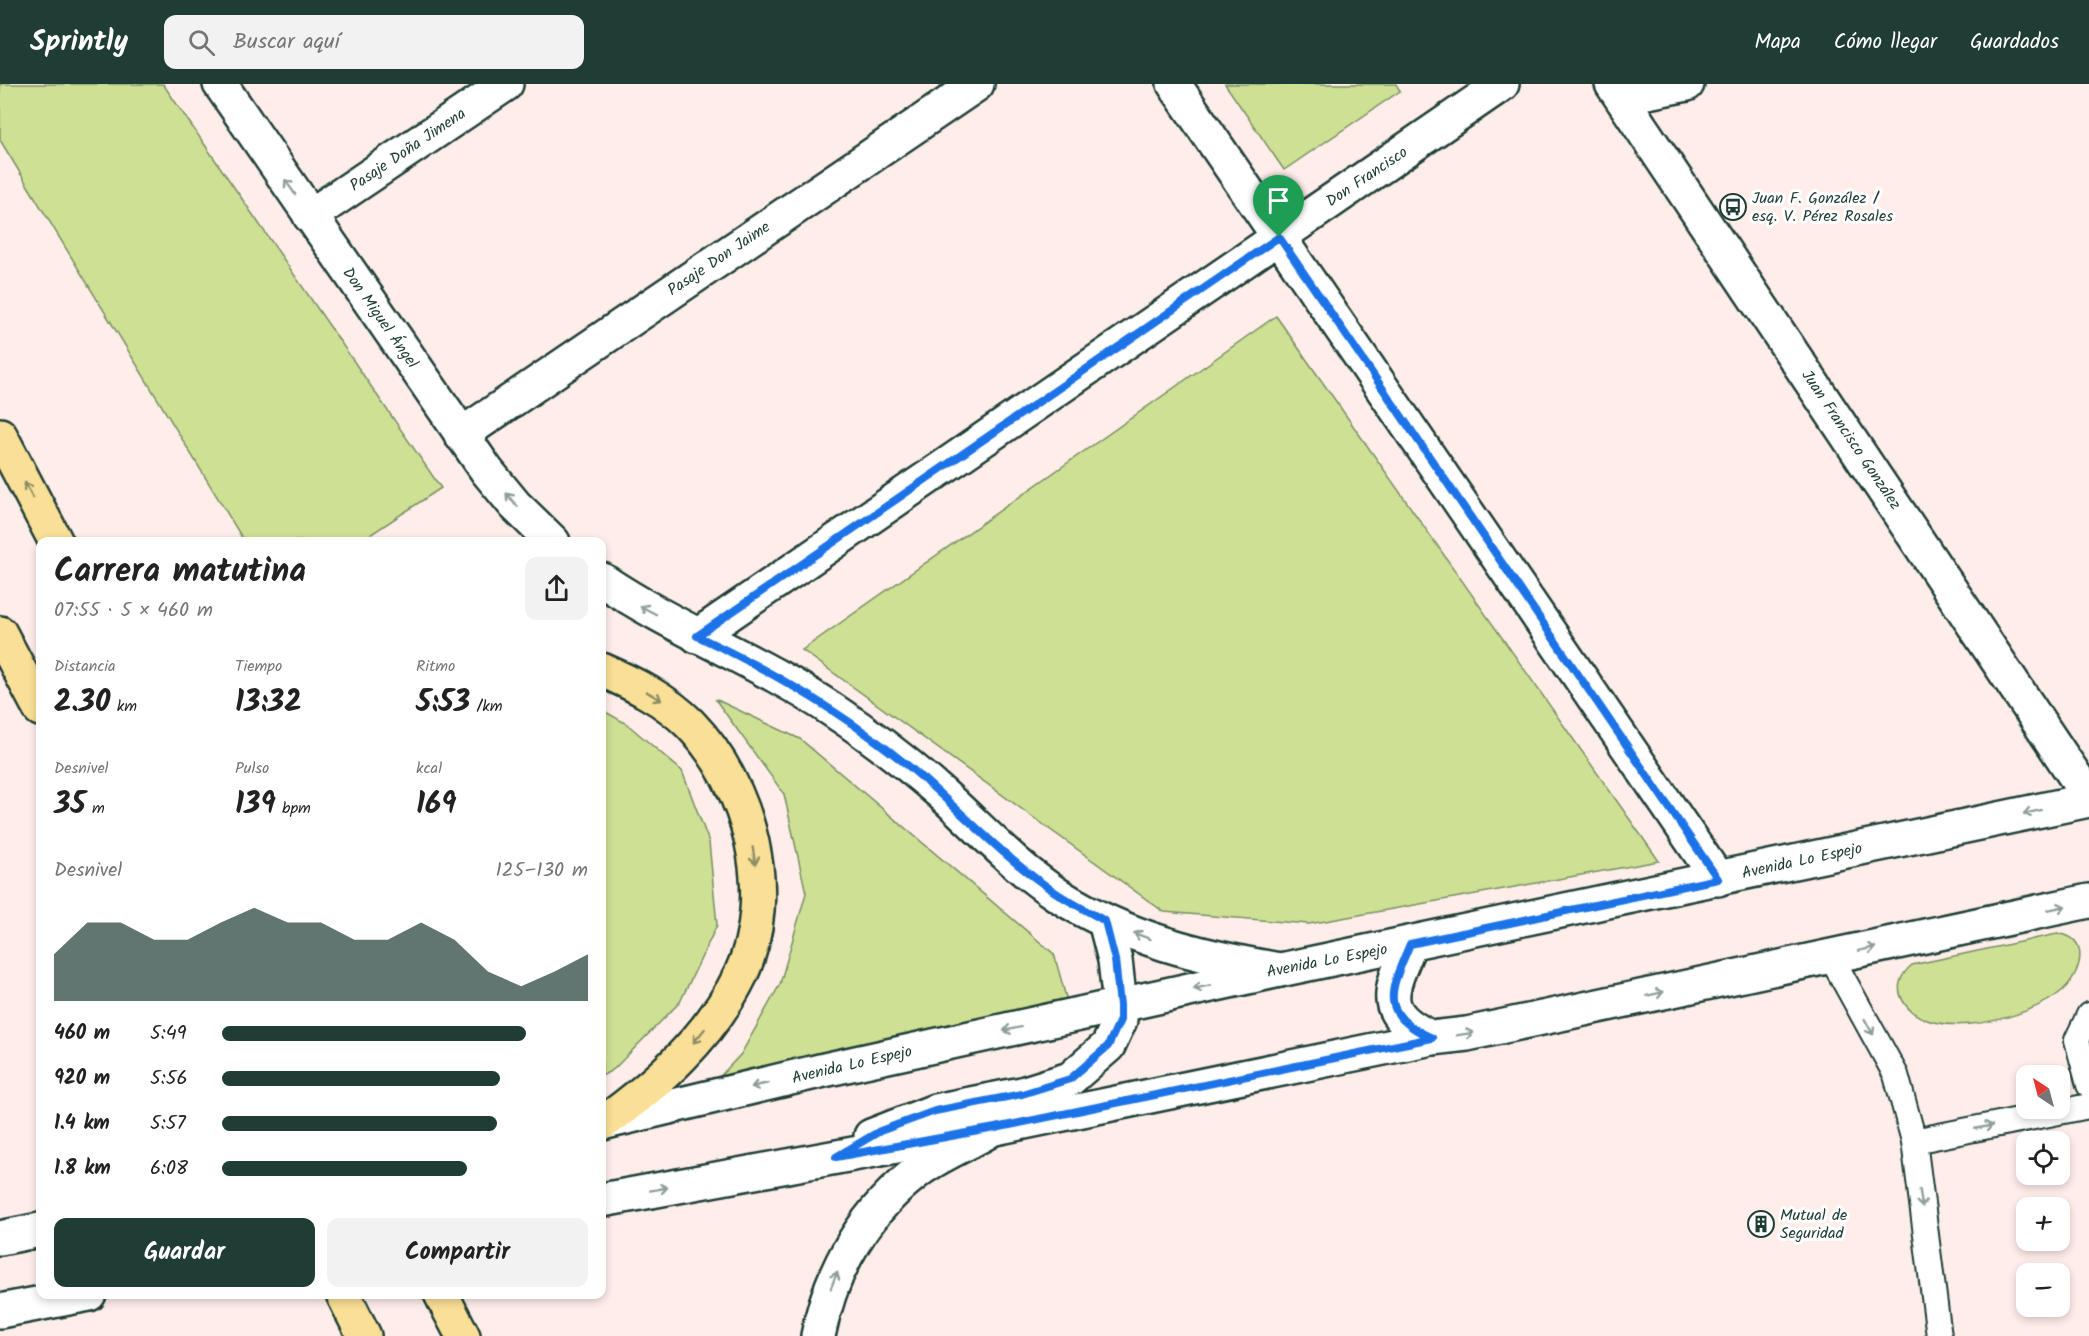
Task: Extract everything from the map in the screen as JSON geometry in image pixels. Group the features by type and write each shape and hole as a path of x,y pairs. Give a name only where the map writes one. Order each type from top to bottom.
{"highway":[{"path":"0,435 53,537"},
{"path":"0,633 36,701"},
{"path":"606,672 636,684 665,702 690,724 712,750 743,812 755,866 758,911 752,943 741,973 719,1010 671,1068 638,1097 606,1120"},
{"path":"346,1299 364,1336"},
{"path":"444,1299 462,1336"}],"street":[{"name":"Don Miguel Ángel","path":"220,84 487,471 515,505 548,537"},
{"name":"Pasaje Doña Jimena","path":"310,216 506,84"},
{"name":"Pasaje Don Jaime","path":"461,435 977,84"},
{"path":"1174,84 1718,879"},
{"name":"Don Francisco","path":"697,636 1503,84"},
{"path":"1617,91 1687,84"},
{"name":"Juan Francisco González","path":"1617,91 2089,799"},
{"path":"606,583 637,604 749,660 798,688 869,735 941,794 1014,861 1058,894 1105,921 1184,950 1280,970"},
{"name":"Avenida Lo Espejo","path":"606,1122 824,1070 1280,970 2089,799"},
{"path":"606,1199 995,1128 1432,1038 1467,1034 2089,901"},
{"path":"836,1157 880,1131 935,1111 1022,1094 1070,1079 1108,1046 1120,1020 1120,1005 1115,960 1105,921"},
{"path":"1410,944 1392,985 1392,999 1398,1015 1412,1029 1432,1038"},
{"path":"818,1336 823,1308 839,1267 861,1229 890,1195 924,1167 995,1128"},
{"path":"0,1238 36,1231"},
{"path":"0,1311 63,1299"}],"lane":[{"path":"1831,957 1896,1075 1914,1141 1939,1336"},
{"path":"2089,1015 2077,1040 2089,1085"},
{"path":"1914,1141 2089,1106"}],"green space":[{"path":"0,84 163,84 441,488 367,537 242,537 0,140"},
{"path":"1225,84 1396,84 1400,91 1284,170"},
{"path":"1276,316 1659,861 1309,924 1164,912 802,650"},
{"path":"715,699 800,739 1054,954 1069,1008 710,1087 741,1054 780,984 806,893 784,794"},
{"path":"606,712 627,724 682,771 709,842 717,925 680,1002 614,1069 606,1074"},
{"path":"2057,934 2074,940 2080,955 2079,964 2063,990 2029,1010 1981,1023 1957,1025 1935,1022 1916,1015 1903,1001 1899,991 1900,981 1912,965"}],"place":[{"name":"Juan F. González / esq. V. Pérez Rosales","path":"1733,207"},
{"name":"Mutual de Seguridad","path":"1761,1224"}],"route":[{"path":"1279,237 1718,879 1410,944 1392,985 1392,999 1398,1015 1412,1029 1432,1038 995,1128 836,1157 880,1131 935,1111 1022,1094 1070,1079 1108,1046 1120,1020 1115,960 1110,938 1105,921 1058,894 1014,861 941,794 869,735 798,688 749,660 697,636 1279,237"}]}
